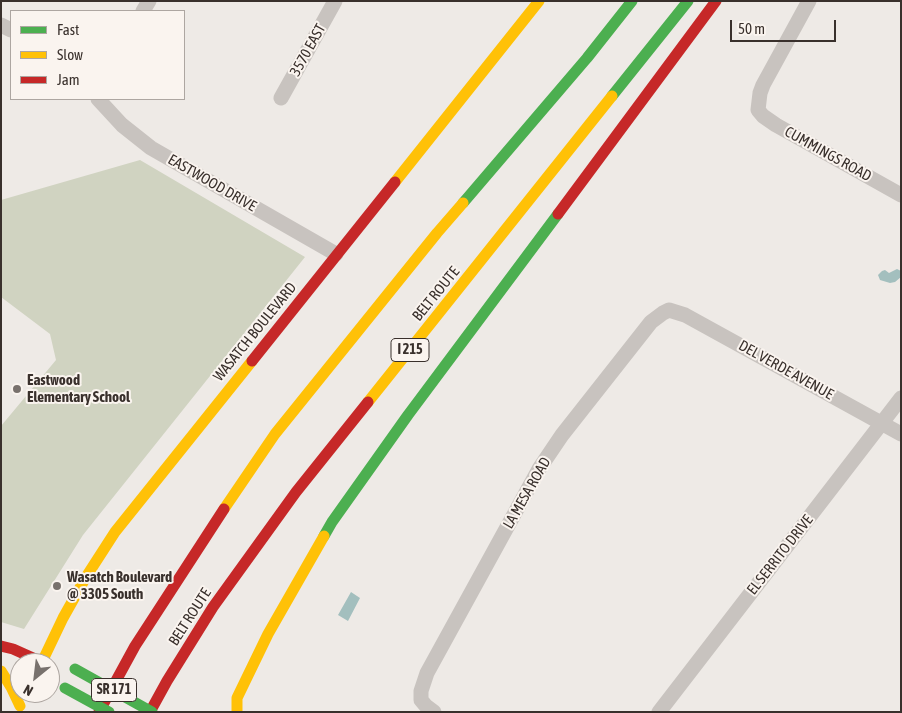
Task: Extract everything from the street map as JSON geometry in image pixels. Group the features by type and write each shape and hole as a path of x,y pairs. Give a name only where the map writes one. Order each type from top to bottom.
{"main road":[{"name":"WASATCH BOULEVARD","path":"48,653 64,618 86,577 115,532 539,1"},
{"name":"BELT ROUTE","path":"99,712 135,646 216,520 275,434 437,233 587,58 632,1"},
{"name":"BELT ROUTE","path":"151,712 167,681 213,607 296,492 688,1"},
{"path":"237,712 237,698 260,650 332,522 408,415 716,1"},
{"name":"WASATCH BOULEVARD","path":"1,646 22,653"},
{"name":"SR 171","path":"71,668 151,712"},
{"path":"1,671 11,687 19,709"},
{"name":"SR 171","path":"63,685 109,712"}],"street":[{"name":"3570 EAST","path":"281,98 335,1"},
{"name":"CUMMINGS ROAD","path":"809,1 760,93 758,110 776,126 901,195"},
{"name":"EASTWOOD DRIVE","path":"99,100 122,125 151,148 336,254"},
{"name":"DEL VERDE AVENUE","path":"670,310 692,318 901,434"},
{"name":"LA MESA ROAD","path":"434,712 421,700 421,691 427,673 543,464 562,435 651,322 670,310"},
{"name":"EL SERRITO DRIVE","path":"659,712 901,398"}],"green space":[{"path":"140,160 305,257 83,535 24,629 1,622 1,426 56,360 50,334 1,297 1,200"}],"water":[{"path":"897,269 901,271 901,277 895,282 890,283 880,280 878,275 882,271 885,270 889,273"},
{"path":"351,592 360,598 348,621 338,615"}],"traffic: fast":[{"path":"463,203 587,58 632,1"},
{"path":"612,96 688,1"},
{"path":"324,536 408,415 558,214"},
{"path":"75,669 152,712"},
{"path":"65,688 109,712"}],"traffic: slow":[{"path":"395,182 539,1"},
{"path":"368,402 612,96"},
{"path":"224,509 275,434 463,203"},
{"path":"46,653 86,577 115,532 252,361"},
{"path":"237,712 237,698 268,634 324,536"},
{"path":"1,671 20,706"}],"traffic: jam":[{"path":"558,214 716,1"},
{"path":"252,361 395,182"},
{"path":"150,712 213,607 296,492 368,402"},
{"path":"99,712 135,646 224,509"},
{"path":"1,646 22,653"}],"place":[{"name":"Eastwood Elementary School","path":"17,389"},
{"name":"Wasatch Boulevard @ 3305 South","path":"57,586"}]}
